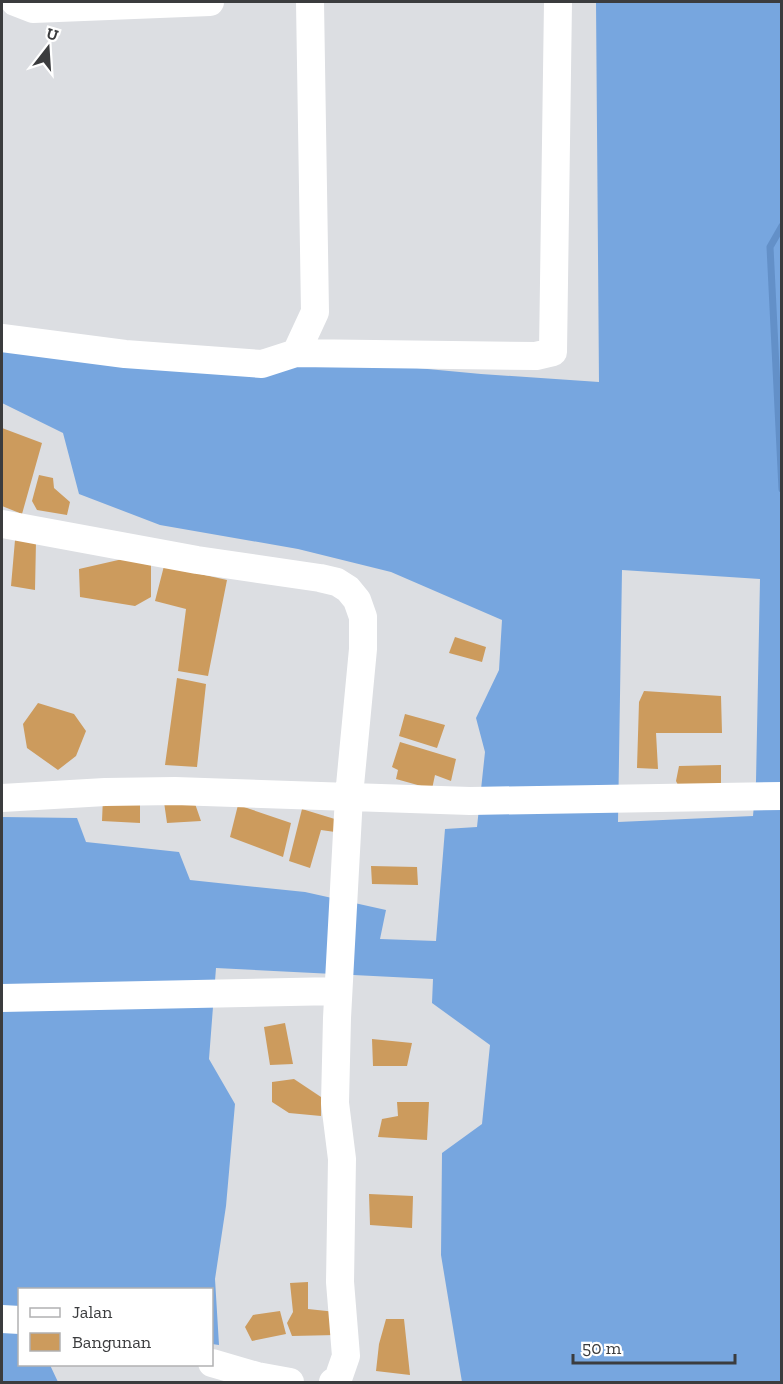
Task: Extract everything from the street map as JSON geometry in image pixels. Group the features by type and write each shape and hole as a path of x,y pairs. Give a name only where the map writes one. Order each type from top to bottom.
{"street":[{"path":"15,2 33,9 210,2"},
{"path":"296,353 315,312 310,2"},
{"path":"2,338 125,354 262,364 296,353 536,356 553,352 558,2"},
{"path":"2,524 197,560 320,578 337,582 348,589 357,600 363,617 363,649 349,796 338,991 335,1103 342,1159 340,1282 346,1356 338,1379 333,1383"},
{"path":"2,798 105,792 175,791 470,801 774,796"},
{"path":"2,998 338,991"},
{"path":"2,1319 18,1320"},
{"path":"213,1363 290,1383"}],"shaded area":[{"path":"596,2 781,2 781,1382 462,1382 441,1255 442,1153 482,1124 490,1045 432,1003 433,979 216,968 209,1059 235,1104 226,1206 215,1279 219,1345 213,1344 213,1288 18,1288 18,1366 50,1366 58,1382 2,1382 2,817 77,818 86,842 179,852 190,880 305,892 386,910 380,939 436,941 445,829 477,827 485,752 476,718 499,670 502,620 391,572 298,549 160,525 79,494 63,433 2,403 2,327 52,334 481,374 599,382","holes":["622,570 760,579 756,781 753,816 618,822"]}],"building":[{"path":"2,428 42,443 22,514 2,506"},
{"path":"39,475 53,478 54,488 70,502 67,515 37,510 32,501"},
{"path":"15,540 36,541 35,590 11,586"},
{"path":"127,558 151,564 151,597 135,606 80,597 79,569"},
{"path":"164,566 227,580 208,676 178,671 186,609 155,601"},
{"path":"455,637 486,647 482,662 449,653"},
{"path":"177,678 206,684 197,767 165,765"},
{"path":"644,691 721,696 722,733 656,733 658,769 637,768 639,702"},
{"path":"38,703 74,714 86,731 76,756 58,770 27,748 23,724"},
{"path":"405,714 445,725 437,748 399,736"},
{"path":"400,742 456,759 451,781 435,775 432,789 396,779 398,770 392,767"},
{"path":"721,765 721,789 680,789 676,781 679,766"},
{"path":"163,795 192,795 201,821 167,823"},
{"path":"103,797 140,798 140,823 102,821"},
{"path":"238,805 291,823 283,857 230,837"},
{"path":"302,809 338,820 335,832 321,830 310,868 289,861"},
{"path":"371,866 417,867 418,885 372,884"},
{"path":"285,1023 293,1064 270,1065 264,1027"},
{"path":"372,1039 412,1043 407,1066 373,1066"},
{"path":"294,1079 321,1097 321,1116 289,1113 272,1102 272,1082"},
{"path":"397,1102 429,1102 427,1140 378,1137 382,1119 398,1116"},
{"path":"369,1194 413,1196 412,1228 370,1225"},
{"path":"308,1282 308,1309 336,1312 336,1335 292,1336 287,1323 293,1312 290,1283"},
{"path":"280,1311 286,1334 252,1341 245,1327 253,1315"},
{"path":"386,1319 404,1319 410,1375 376,1371 379,1344"}],"waterway":[{"path":"782,226 770,247 782,489"}]}
